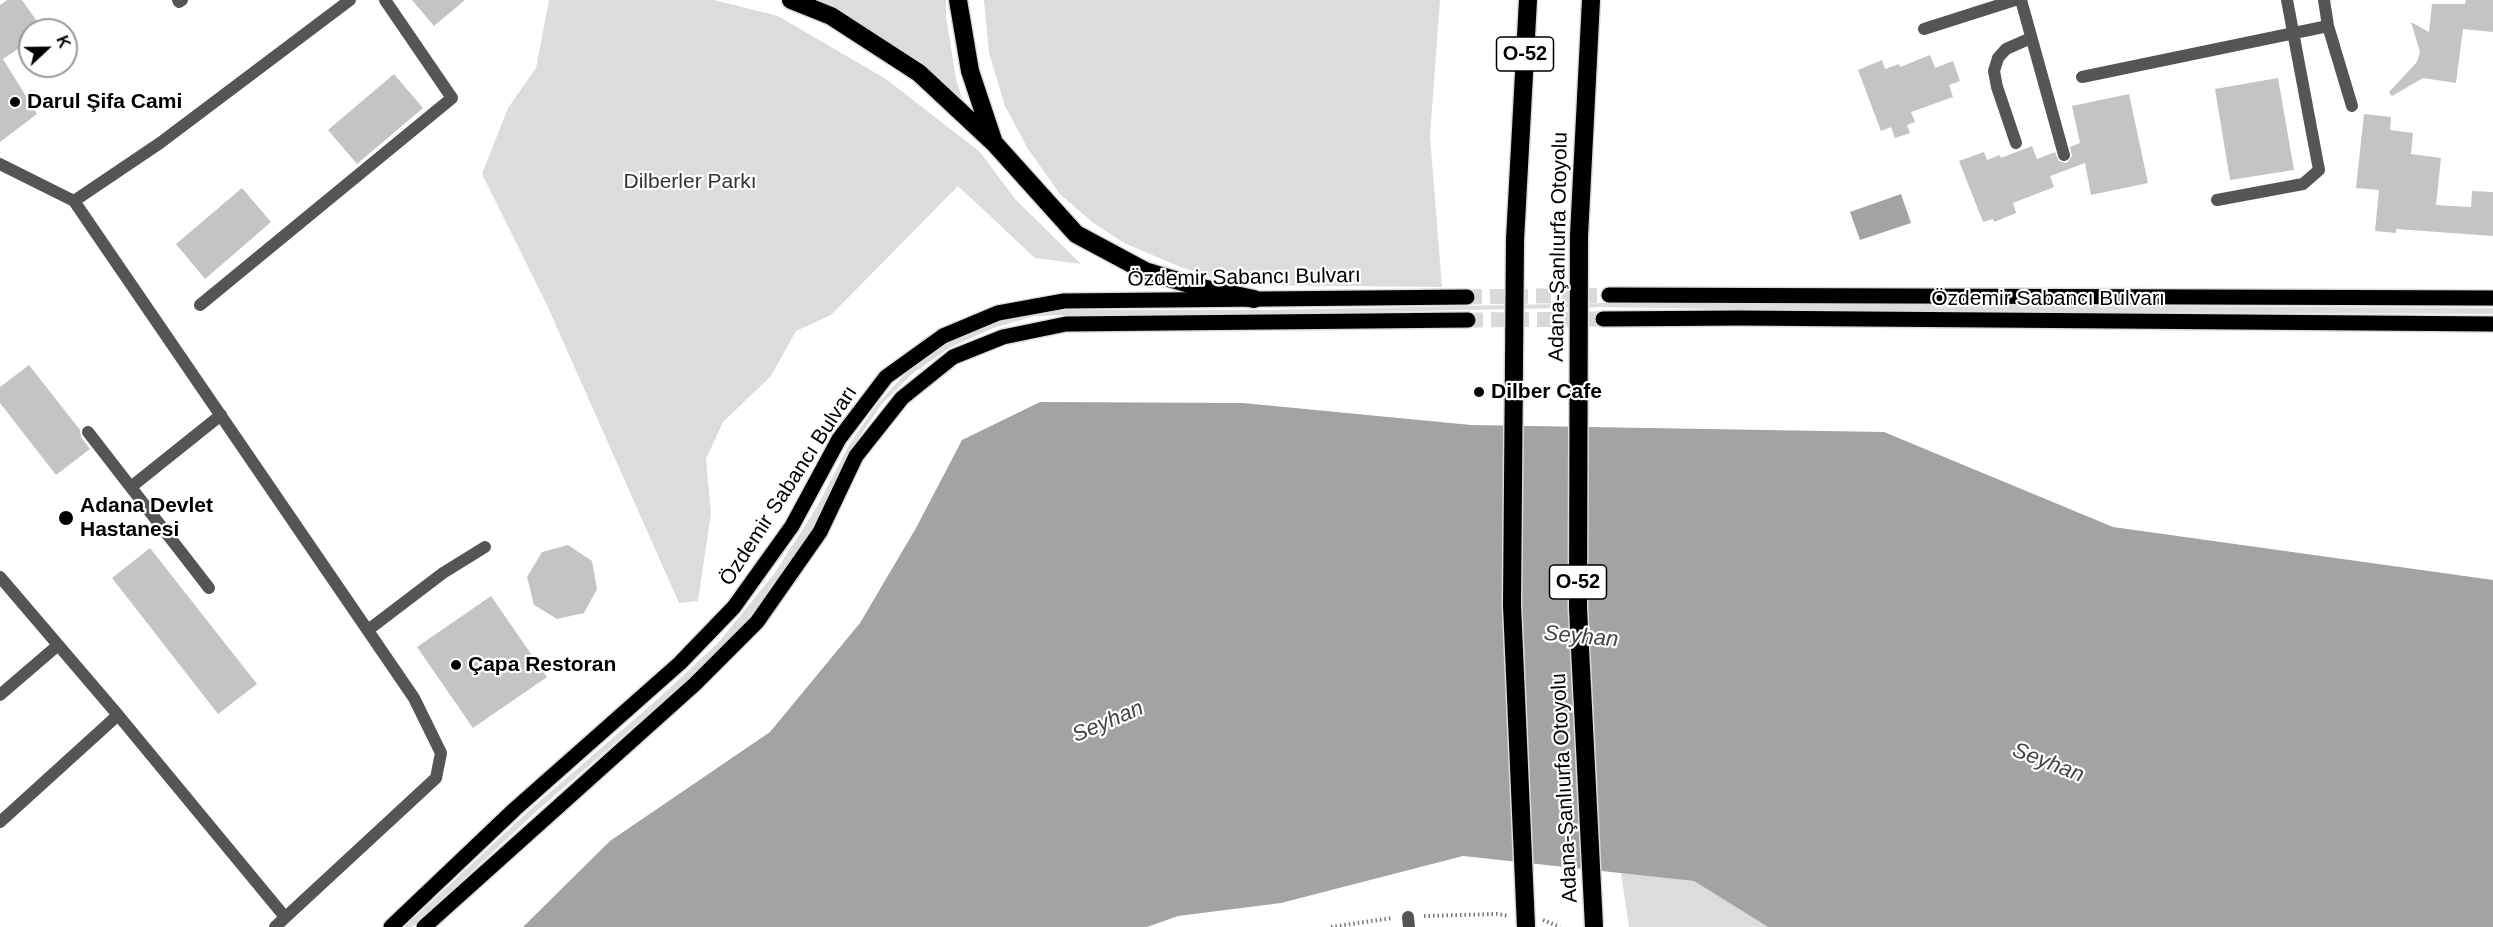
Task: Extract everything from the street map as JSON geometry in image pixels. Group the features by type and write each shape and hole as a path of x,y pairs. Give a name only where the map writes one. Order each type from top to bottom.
{"highway":[{"path":"791,0 831,16 919,73 995,144 1076,234 1145,271 1202,288 1254,299"},
{"path":"958,0 969,71 995,144"},
{"path":"1517,0 1522,108"},
{"name":"Adana-Şanlıurfa Otoyolu","path":"1526,921 1512,605 1515,240 1528,0"},
{"name":"Adana-Şanlıurfa Otoyolu","path":"1593,0 1588,52 1579,236 1578,608 1594,927"}],"main road":[{"name":"Özdemir Sabancı Bulvarı","path":"1609,294 2493,298"},
{"name":"Özdemir Sabancı Bulvarı","path":"391,927 515,808 680,663 734,607 792,526 840,438 886,377 943,336 998,313 1064,301 1467,297"},
{"name":"Özdemir Sabancı Bulvarı","path":"1604,319 2493,324"},
{"name":"Özdemir Sabancı Bulvarı","path":"424,927 695,684 757,622 820,532 856,456 902,398 952,357 1003,337 1066,324 1468,320"}],"street":[{"path":"74,201 160,144 350,0"},
{"path":"200,305 452,98 385,0"},
{"path":"1924,29 2015,0"},
{"path":"2021,0 2064,155"},
{"path":"2217,200 2303,184 2319,170 2288,0"},
{"path":"2324,0 2328,26 2352,106"},
{"path":"2082,77 2328,26"},
{"path":"2016,143 1997,87 1994,71 2001,53 2031,39"},
{"path":"0,164 74,201 414,698 441,753 436,778 275,927"},
{"path":"131,487 221,415"},
{"path":"88,432 209,588"},
{"path":"368,630 443,573 485,547"},
{"path":"0,577 285,917"},
{"path":"0,695 57,646"},
{"path":"0,822 118,716"}],"path":[{"path":"1331,927 1375,919 1409,922 1497,914 1526,921 1546,920 1560,927"}],"green space":[{"name":"Dilberler Parkı","path":"549,0 714,0 778,16 886,79 980,152 1015,199 1081,264 1035,258 958,186 831,315 796,331 771,376 723,422 706,459 711,513 698,601 679,603 547,305 482,174 508,108 536,68"},
{"path":"812,0 946,0 946,16 956,79 965,108 905,53 846,15"},
{"path":"984,0 1440,0 1430,136 1442,287 1259,285 1217,279 1178,266 1124,243 1092,222 1060,194 1028,149 1005,106 989,53"},
{"path":"1606,303 2493,308 2493,314 1828,311 1605,307 1145,317 1035,316 993,328 949,348 912,374 881,405 852,448 823,511 780,579 724,648 537,811 412,927 404,927 534,806 659,698 718,643 774,574 817,507 849,445 878,403 909,370 947,343 993,323 1036,312 1068,310 1269,310"},
{"path":"1621,873 1694,881 1768,927 1629,927"}],"water":[{"path":"1901,194 1911,223 1860,240 1850,212"},
{"name":"Seyhan","path":"1040,402 1243,403 1471,425 1884,432 2113,527 2493,580 2493,927 1768,927 1694,881 1463,856 1281,903 1178,916 1147,927 523,927 610,841 770,732 860,623 916,528 962,440"}],"building":[{"path":"7,0 22,0 35,18 18,18 18,49 3,59 37,114 0,142 0,5"},
{"path":"412,0 465,0 434,26"},
{"path":"2466,0 2493,0 2493,32 2463,29 2456,83 2423,78 2392,96 2389,92 2417,62 2420,52 2411,22 2429,32 2432,4 2465,4"},
{"path":"1930,55 1935,68 1953,61 1960,81 1949,85 1953,97 1911,112 1915,122 1907,125 1910,133 1895,138 1891,127 1881,131 1858,70 1882,60 1885,69 1899,64 1900,67"},
{"path":"394,74 423,108 357,164 328,130"},
{"path":"2278,78 2294,170 2230,180 2215,89"},
{"path":"2129,94 2148,183 2091,195 2085,163 2050,176 2054,187 2013,203 2016,213 1994,222 1993,219 1983,222 1959,161 1984,152 1987,160 2000,155 2001,158 2032,146 2037,159 2055,152 2059,161 2067,163 2072,156 2070,147 2080,143 2072,106"},
{"path":"2364,114 2391,117 2390,130 2413,133 2411,154 2441,158 2436,205 2471,207 2472,191 2493,192 2493,236 2396,229 2396,233 2375,231 2379,190 2356,188"},
{"path":"242,188 271,222 205,279 176,244"},
{"path":"29,365 80,430 81,437 90,449 56,475 0,403 0,387"},
{"path":"568,545 592,561 597,589 584,613 557,619 534,605 527,577 542,552"},
{"path":"150,548 257,684 218,714 112,578"},
{"path":"491,596 547,677 473,728 417,647"}],"tunnel":[{"path":"1467,297 1609,295"},
{"path":"1468,320 1603,319"}],"place":[{"name":"Darul Şifa Cami","path":"15,102"},
{"name":"Dilber Cafe","path":"1479,392"},
{"name":"Adana Devlet Hastanesi","path":"66,518"},
{"name":"Çapa Restoran","path":"456,665"}]}
